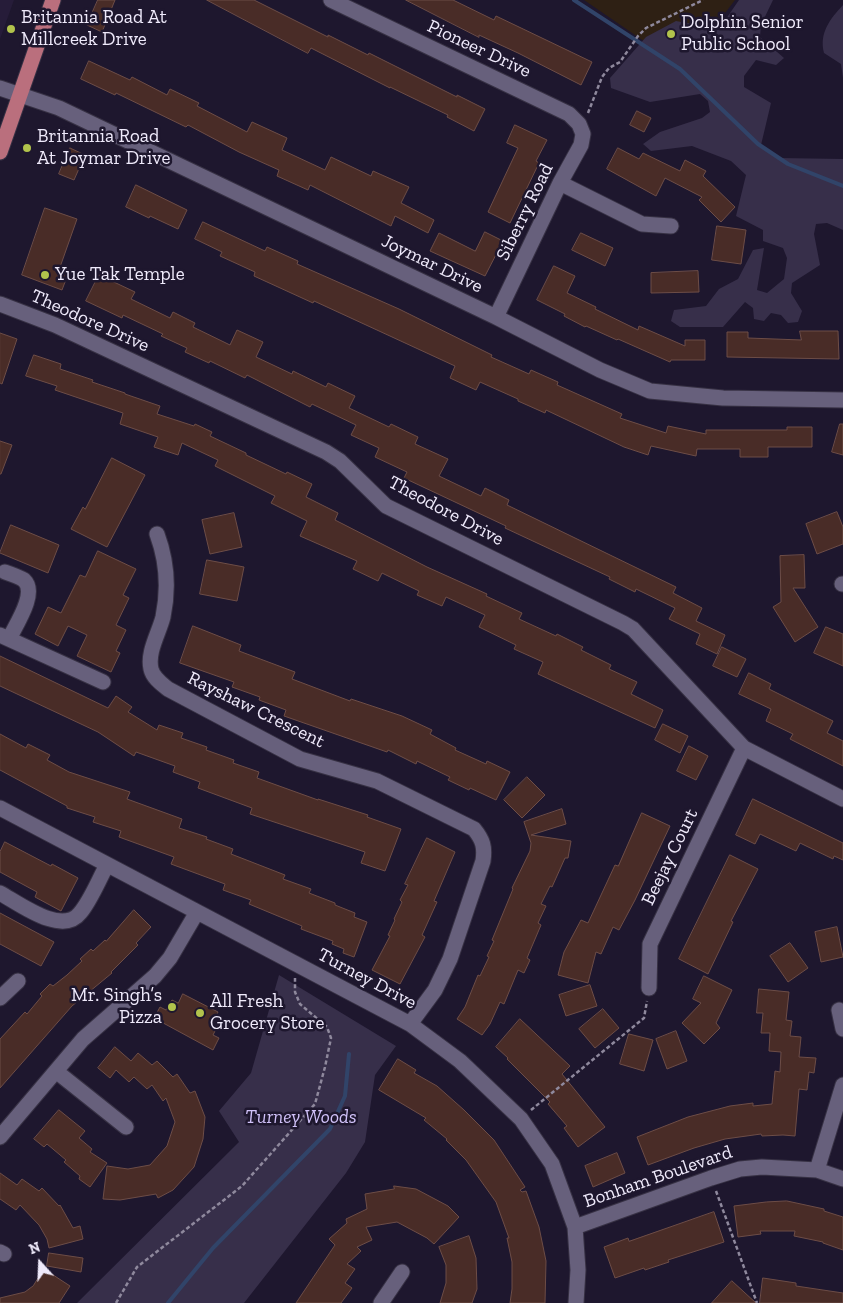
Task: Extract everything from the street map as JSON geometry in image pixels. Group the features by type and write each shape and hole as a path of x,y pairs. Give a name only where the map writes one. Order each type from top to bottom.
{"main road":[{"path":"0,152 54,0"}],"street":[{"name":"Pioneer Drive","path":"331,0 569,114 580,124"},
{"name":"Joymar Drive","path":"0,88 59,108 496,317 600,370 650,391 723,398 843,400"},
{"name":"Siberry Road","path":"496,317 560,183 581,145 583,134 580,124"},
{"path":"560,183 642,224 671,226"},
{"name":"Theodore Drive","path":"0,304 55,325 326,452 340,461 386,506 623,623 633,629 744,748 843,799"},
{"name":"Rayshaw Crescent","path":"157,534 164,553 167,576 163,616 151,657 151,670 158,681 168,690 300,759 377,781 474,829 481,838 485,849 484,861 450,959 435,990 410,1024"},
{"path":"6,572 24,580 28,586 29,595 27,602 4,637 103,682"},
{"name":"Beejay Court","path":"649,988 650,944 744,748"},
{"name":"Turney Drive","path":"0,808 410,1024 460,1061 521,1119 552,1164 575,1227 578,1270 576,1303"},
{"path":"0,893 51,920 62,922 73,919 81,912 107,865"},
{"path":"0,1137 83,1039 155,976 170,958 198,912"},
{"path":"0,998 18,981"},
{"path":"839,1010 843,1029"},
{"path":"56,1072 126,1127"},
{"path":"817,1170 843,1085"},
{"name":"Bonham Boulevard","path":"575,1227 740,1169 817,1170 843,1179"},
{"path":"381,1303 402,1272"}],"path":[{"path":"580,124 590,110 602,77 609,68 620,62 638,36 646,28 703,0"},
{"path":"116,1303 137,1267 242,1186 315,1104 331,1038 327,1027 300,1004 295,992 296,964"},
{"path":"521,1119 644,1018 649,988"},
{"path":"711,1178 757,1303"}],"shaded area":[{"path":"0,0 14,0 0,39"},
{"name":"Dolphin Senior Public School","path":"584,0 735,0 683,68"}],"green space":[{"path":"739,0 773,0 761,25 760,37 784,58 776,65 756,60 744,76 744,87 771,103 761,145 778,158 843,159 843,230 827,223 816,224 814,234 820,265 792,283 791,293 802,311 798,322 788,323 781,315 771,313 764,321 754,319 753,308 745,302 723,327 680,327 671,321 674,310 706,306 719,289 738,279 753,250 764,248 757,290 767,293 784,279 787,258 783,248 763,241 763,230 736,216 746,175 731,161 692,146 651,151 643,144 660,132 702,118 710,112 708,101 700,94 650,102 611,88 610,78 646,37 676,21 719,29"},
{"path":"843,5 843,78 841,64 824,53 823,39 827,27"},
{"name":"Turney Woods","path":"279,975 396,1046 375,1075 365,1142 346,1173 244,1303 77,1303 239,1142 219,1111 251,1073"}],"building":[{"path":"98,0 115,0 102,32 87,25"},
{"path":"207,0 254,0 328,37 328,35 368,55 369,53 485,109 474,131 447,117 448,115 311,48 308,53"},
{"path":"406,0 453,0 494,20 496,16 592,62 581,85"},
{"path":"89,61 130,80 132,77 167,95 170,89 199,103 197,106 247,132 252,122 287,138 282,150 325,170 331,157 371,176 373,171 409,187 401,203 434,220 428,233 395,216 391,226 310,185 308,190 277,176 279,170 239,152 188,125 186,127 116,93 115,95 81,79"},
{"path":"637,111 651,118 644,132 630,125"},
{"path":"515,125 547,140 536,161 539,163 510,223 488,212 518,148 507,143"},
{"path":"70,148 85,155 74,180 59,174"},
{"path":"618,148 639,159 643,153 680,171 685,160 706,171 703,176 735,207 721,222 699,200 702,197 665,178 656,196 607,169"},
{"path":"136,185 187,210 178,229 126,207"},
{"path":"45,208 77,219 59,270 68,274 62,290 22,275"},
{"path":"203,222 265,251 267,247 298,261 297,264 399,309 492,355 491,357 529,374 531,370 558,382 557,385 622,414 620,418 666,433 668,426 706,434 706,430 787,430 787,427 812,427 812,447 768,447 768,457 740,457 740,449 697,449 696,456 651,446 648,455 624,447 546,410 545,413 518,401 518,399 480,382 476,390 450,378 455,366 314,301 313,303 254,276 255,272 220,256 222,252 195,239"},
{"path":"717,226 746,230 741,264 712,260"},
{"path":"485,232 503,241 485,276 430,251 439,233 475,251"},
{"path":"581,233 613,248 605,266 572,250"},
{"path":"554,266 575,276 567,293 596,307 595,309 638,330 639,326 685,346 685,340 705,340 705,360 671,360 670,362 585,327 564,316 565,314 537,300"},
{"path":"698,271 699,292 651,293 651,273"},
{"path":"99,275 135,292 131,299 170,318 173,312 195,323 193,327 230,345 237,330 263,342 256,357 292,374 293,371 326,387 328,383 355,396 349,408 389,427 391,424 418,437 415,444 448,459 439,476 481,496 485,488 509,500 507,505 676,587 673,593 702,608 696,621 725,635 717,654 696,644 700,634 669,619 675,608 636,589 635,592 609,579 610,577 404,478 407,472 375,457 379,448 351,435 356,425 312,404 310,407 247,375 245,378 210,361 209,363 185,352 187,348 161,336 163,334 123,315 122,318 86,301"},
{"path":"800,331 838,331 839,359 727,357 727,332 748,332 748,338 801,340"},
{"path":"0,333 17,339 2,384 0,383"},
{"path":"34,355 61,364 60,369 93,380 92,382 160,406 157,414 194,426 195,424 212,432 210,436 246,453 246,455 312,484 306,497 338,513 335,520 427,567 487,594 486,596 522,613 519,619 583,647 581,650 611,665 609,669 637,682 631,694 663,710 655,728 538,674 543,662 514,649 516,645 479,627 485,615 446,597 442,606 417,595 419,591 382,573 378,581 353,569 357,561 300,536 307,521 271,503 275,496 215,466 218,460 182,443 178,455 154,447 158,437 120,424 123,413 55,390 57,386 26,376"},
{"path":"840,424 843,424 843,455 832,452"},
{"path":"0,441 12,445 1,474 0,474"},
{"path":"112,458 145,475 107,547 71,529 83,507 85,509"},
{"path":"837,512 843,527 843,544 817,554 806,524"},
{"path":"234,513 242,547 210,554 202,520"},
{"path":"11,525 59,545 48,573 0,553"},
{"path":"98,551 136,569 123,595 129,598 116,625 126,630 116,651 120,653 111,672 77,656 87,635 68,626 58,646 35,634 48,607 61,613 80,575 85,577"},
{"path":"804,555 805,588 793,588 818,627 795,642 773,607 781,602 780,556"},
{"path":"207,560 244,567 237,601 200,594"},
{"path":"193,626 241,645 239,651 295,672 292,679 350,701 351,699 402,716 432,730 430,734 456,748 455,750 486,764 487,761 510,772 496,800 448,780 450,777 417,761 416,764 388,750 387,752 284,716 286,710 259,700 260,697 232,687 234,682 180,663"},
{"path":"826,627 843,634 843,666 814,653"},
{"path":"722,647 746,659 737,677 713,666"},
{"path":"0,656 108,708 116,696 132,707 128,712 157,730 159,725 183,733 181,738 207,747 206,750 234,760 233,763 259,772 257,778 318,800 368,815 367,817 401,829 385,871 361,863 365,852 250,814 252,808 198,788 200,782 173,772 175,766 136,752 134,756 98,732 0,686"},
{"path":"749,673 771,684 769,689 833,721 827,733 843,741 843,766 790,739 793,734 766,721 771,709 739,694"},
{"path":"663,724 688,736 680,753 655,740"},
{"path":"0,734 26,748 28,744 50,755 47,760 69,772 130,792 127,799 182,819 179,828 207,837 206,839 233,849 231,854 285,875 283,879 311,889 309,893 355,913 354,917 367,922 354,957 343,953 344,949 332,944 333,941 301,929 302,926 249,904 251,900 223,890 225,884 171,864 174,857 119,837 121,831 93,822 95,817 67,808 67,806 0,770"},
{"path":"689,746 708,756 696,780 677,771"},
{"path":"527,777 545,795 522,818 504,800"},
{"path":"753,799 843,843 843,860 834,856 833,859 800,843 796,851 760,834 755,844 736,835"},
{"path":"562,809 566,824 531,835 571,841 568,858 565,858 552,887 550,886 541,904 546,906 538,923 541,925 527,958 530,960 524,973 518,970 504,1004 500,1002 490,1024 482,1035 457,1019 465,1007 478,975 480,976 489,957 487,956 494,941 492,940 512,888 530,851 531,843 524,822"},
{"path":"642,813 670,826 635,900 619,930 613,927 601,954 596,952 588,983 558,975 564,952 581,920 588,923 615,865 618,866"},
{"path":"427,838 455,852 434,901 437,902 422,935 425,937 400,984 372,970 390,936 388,935 402,902 400,900 408,885 405,884"},
{"path":"5,842 78,878 61,911 35,897 37,892 0,872 0,852"},
{"path":"730,855 758,869 731,921 733,922 708,974 679,959"},
{"path":"134,910 151,927 136,943 138,945 112,973 72,1006 0,1088 0,1039 25,1012 27,1014 42,996 40,994 50,984 53,986 82,961 80,959 91,949 93,951 106,941"},
{"path":"0,913 54,942 41,966 0,944"},
{"path":"837,927 843,957 821,962 815,932"},
{"path":"790,943 808,968 788,982 770,956"},
{"path":"704,976 732,990 716,1023 720,1028 704,1044 682,1023 701,1003 693,999"},
{"path":"590,985 597,1006 566,1016 559,995"},
{"path":"759,989 789,992 786,1020 792,1021 790,1036 801,1037 799,1057 816,1058 814,1073 809,1072 807,1090 799,1089 795,1136 762,1136 761,1134 725,1139 648,1165 637,1137 688,1117 730,1106 753,1103 753,1106 772,1104 775,1071 780,1072 781,1052 769,1051 770,1033 761,1033 763,1013 757,1013"},
{"path":"183,994 218,1012 213,1022 218,1025 213,1035 219,1038 213,1050 154,1018 160,1007 166,1010 172,1000 178,1003"},
{"path":"603,1009 619,1028 595,1048 579,1029"},
{"path":"520,1019 570,1066 562,1074 605,1127 578,1147 564,1128 567,1126 548,1104 550,1102 496,1047"},
{"path":"676,1031 687,1061 667,1069 656,1039"},
{"path":"629,1034 653,1040 644,1071 620,1064"},
{"path":"115,1047 131,1061 138,1053 152,1065 157,1061 173,1077 177,1074 190,1093 195,1091 205,1117 203,1139 194,1167 173,1190 158,1198 156,1194 120,1200 103,1199 107,1166 128,1169 150,1165 167,1146 175,1122 166,1098 163,1101 152,1085 147,1089 134,1077 129,1082 116,1070 110,1078 98,1068"},
{"path":"398,1059 416,1070 414,1073 437,1086 494,1140 525,1187 520,1190 522,1192 526,1191 539,1227 546,1261 545,1303 510,1303 512,1262 507,1238 509,1238 496,1202 466,1160 447,1139 424,1120 426,1118 379,1090"},
{"path":"59,1110 85,1131 79,1138 92,1149 90,1152 107,1163 90,1187 79,1179 80,1176 64,1162 66,1160 47,1144 44,1147 34,1139"},
{"path":"617,1153 625,1173 593,1187 585,1166"},
{"path":"0,1173 17,1185 22,1179 39,1191 42,1188 60,1205 73,1228 80,1226 83,1239 49,1248 47,1239 39,1225 20,1205 16,1210 0,1199"},
{"path":"394,1186 416,1189 448,1206 459,1217 434,1244 427,1238 397,1222 366,1227 372,1240 357,1247 361,1251 347,1264 355,1269 345,1283 352,1288 341,1303 296,1303 335,1245 329,1239 347,1223 346,1219 367,1209 365,1194 394,1189"},
{"path":"787,1201 824,1209 824,1211 843,1217 843,1250 823,1242 794,1236 795,1231 760,1231 761,1234 738,1237 734,1206"},
{"path":"714,1212 724,1242 668,1260 669,1262 645,1270 644,1268 615,1278 604,1247 628,1238 629,1241"},
{"path":"469,1236 476,1258 477,1289 472,1303 440,1303 446,1283 446,1265 439,1247"},
{"path":"49,1253 83,1258 81,1272 47,1266"},
{"path":"44,1269 70,1286 59,1303 0,1303 0,1298 25,1292 33,1286"},
{"path":"763,1278 796,1283 796,1286 843,1293 843,1303 760,1303"},
{"path":"732,1281 756,1303 712,1303"}],"waterway":[{"path":"574,0 680,69 758,144 788,164 843,186"},
{"path":"168,1303 213,1248 330,1129 345,1096 349,1054"}],"place":[{"name":"Britannia Road At Millcreek Drive","path":"11,29"},
{"name":"Dolphin Senior Public School","path":"671,34"},
{"name":"Britannia Road At Joymar Drive","path":"27,148"},
{"name":"Yue Tak Temple","path":"45,275"},
{"name":"Mr. Singh’s Pizza","path":"172,1007"},
{"name":"All Fresh Grocery Store","path":"200,1013"}]}
